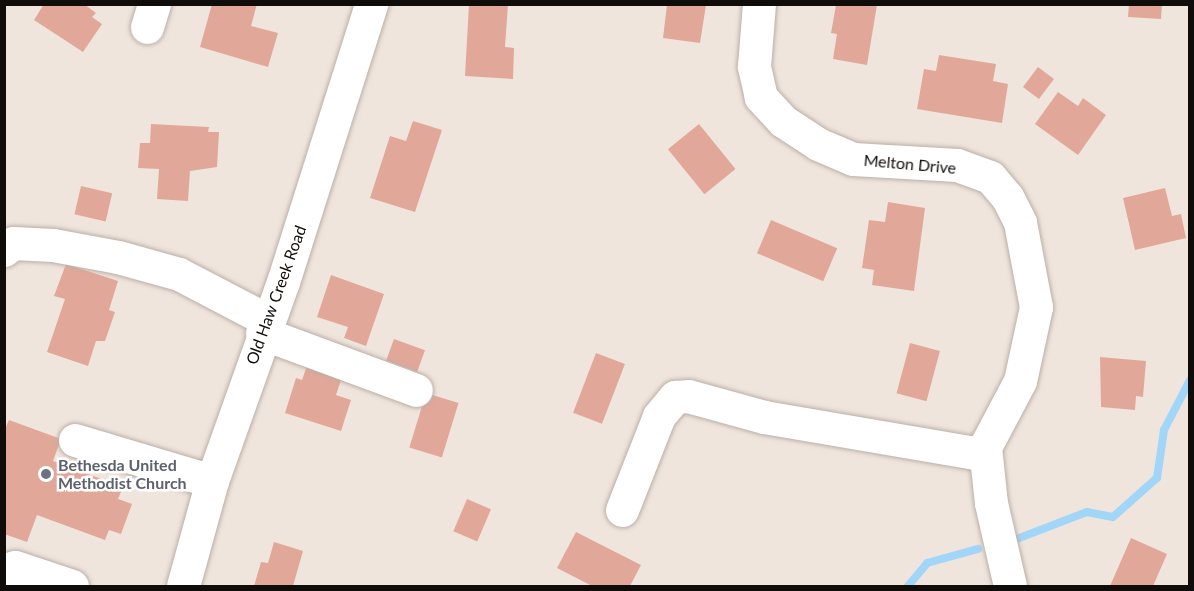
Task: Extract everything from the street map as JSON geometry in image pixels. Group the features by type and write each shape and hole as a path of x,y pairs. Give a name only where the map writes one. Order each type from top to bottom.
{"street":[{"name":"Old Haw Creek Road","path":"183,586 212,481 265,326 283,282 371,4"},
{"name":"Melton Drive","path":"759,4 754,66 761,97 783,121 818,144 853,159 957,165 990,177 1007,197 1020,222 1036,307 1020,381 985,447"},
{"path":"4,250 13,243 53,245 118,257 179,274 265,326 416,390"},
{"path":"622,510 659,416 675,397 688,396 764,417 960,454 975,453 985,447 991,503 1010,586"},
{"path":"75,440 212,481"},
{"path":"4,570 15,567 72,586"}],"building":[{"path":"44,4 84,4 96,13 92,17 102,24 83,52 34,20"},
{"path":"212,4 257,4 251,26 278,33 268,67 200,47"},
{"path":"469,4 508,4 505,47 514,48 513,79 465,76"},
{"path":"1129,4 1162,4 1161,19 1128,17"},
{"path":"667,5 706,5 700,43 663,38"},
{"path":"836,5 877,5 867,65 833,59 837,34 831,33"},
{"path":"939,55 996,64 993,81 1008,84 1002,123 917,109 924,69 936,71"},
{"path":"1038,67 1054,79 1039,99 1023,87"},
{"path":"1058,92 1078,106 1083,98 1106,115 1078,155 1035,124"},
{"path":"413,121 442,130 415,212 370,198 390,136 406,141"},
{"path":"151,124 209,127 208,132 219,132 217,167 190,171 188,201 157,199 159,169 138,168 140,143 150,143"},
{"path":"699,124 736,169 704,194 668,149"},
{"path":"81,186 112,193 106,221 74,214"},
{"path":"1165,188 1172,216 1181,214 1186,238 1135,250 1123,198"},
{"path":"888,202 925,208 914,291 872,285 874,270 862,268 869,220 885,222"},
{"path":"771,220 837,248 823,281 757,253"},
{"path":"66,264 118,281 109,310 115,312 105,341 96,341 88,366 47,352 65,299 54,296"},
{"path":"331,275 384,294 366,346 344,338 348,327 317,317"},
{"path":"394,339 425,350 417,372 386,361"},
{"path":"910,343 940,351 926,401 897,393"},
{"path":"596,353 625,364 602,424 573,413"},
{"path":"1100,357 1146,361 1143,397 1136,396 1135,410 1101,407"},
{"path":"308,363 343,374 336,395 351,400 341,431 285,413 296,378 302,380"},
{"path":"426,393 459,403 442,457 409,448"},
{"name":"Bethesda United Methodist Church","path":"9,420 61,439 53,461 123,487 118,499 132,504 121,534 109,530 105,540 37,515 27,542 4,534 4,431"},
{"path":"467,499 491,509 477,541 453,531"},
{"path":"576,532 641,565 630,586 592,586 557,568"},
{"path":"1131,538 1167,554 1153,586 1110,586"},
{"path":"274,542 303,551 293,586 254,586 261,562 268,563"}],"waterway":[{"path":"1014,540 1087,512 1113,517 1157,478 1164,430 1190,380"},
{"path":"908,586 927,563 978,549"}],"place":[{"name":"Bethesda United Methodist Church","path":"46,474"}]}
